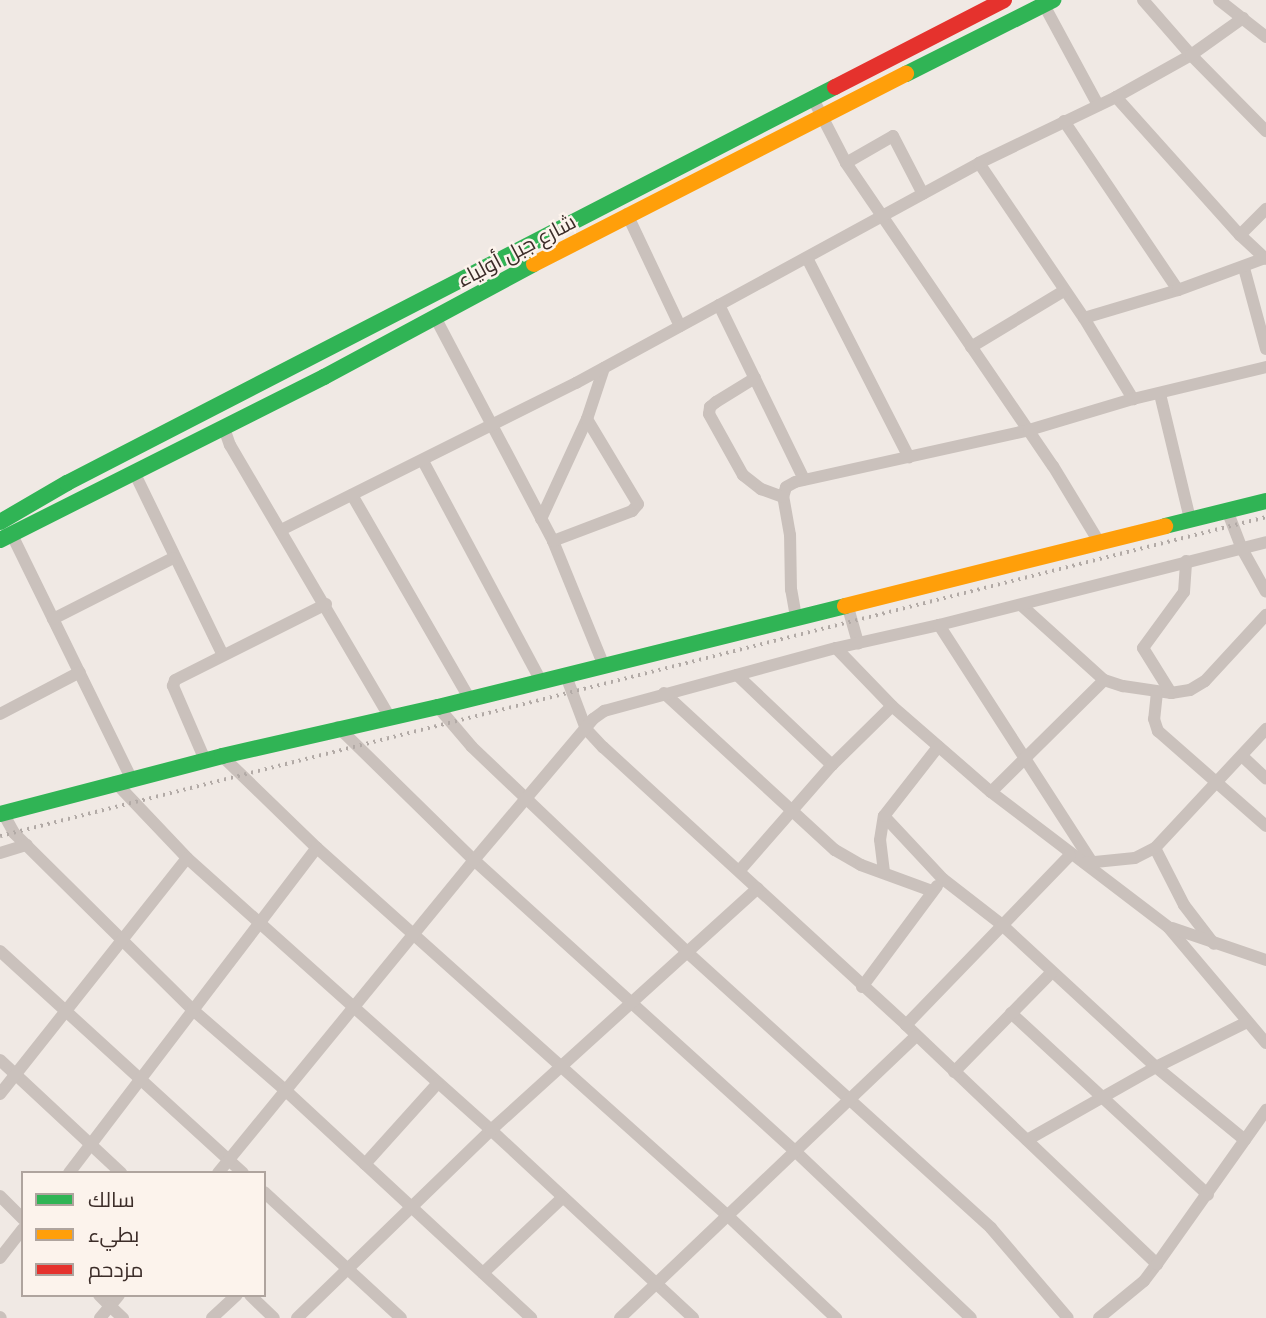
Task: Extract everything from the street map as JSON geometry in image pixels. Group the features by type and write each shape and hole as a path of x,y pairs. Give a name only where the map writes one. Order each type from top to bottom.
{"main road":[{"name":"شارع جبل أولياء","path":"0,522 79,477 1004,0"},
{"name":"شارع جبل أولياء","path":"6,538 224,428 627,214 1049,3"},
{"path":"2,814 123,780 338,727 390,718 566,676 1266,500"}],"street":[{"path":"1143,0 1191,55 1266,131"},
{"path":"1219,0 1266,37"},
{"path":"1049,3 1098,105"},
{"path":"281,530 604,368 979,163 1116,97 1191,55 1243,18"},
{"path":"812,97 846,163 1029,430 1099,542"},
{"path":"1084,318 1178,290 1266,259 1240,235 1116,97"},
{"path":"1064,121 1178,290"},
{"path":"846,163 893,136 923,194"},
{"path":"979,163 1084,318 1133,399"},
{"path":"1240,235 1266,209"},
{"path":"627,214 680,326"},
{"path":"807,257 909,457"},
{"path":"1244,268 1266,349"},
{"path":"971,347 1064,291"},
{"path":"719,305 804,479"},
{"path":"435,317 554,541 604,666"},
{"path":"541,520 587,419 604,368"},
{"path":"796,617 791,590 790,535 783,497 786,487 804,479 1029,430 1133,399 1266,368"},
{"path":"755,378 716,402 710,407 709,414 743,475 761,489 783,497"},
{"path":"1160,394 1190,519"},
{"path":"554,541 632,511 638,504 587,419"},
{"path":"224,428 230,445 326,604 390,718"},
{"path":"423,461 541,681"},
{"path":"134,472 173,558 223,655"},
{"path":"352,495 469,698"},
{"path":"1227,510 1241,547 1266,592"},
{"path":"6,538 80,672 123,780 187,858 491,1130 693,1318"},
{"path":"219,1171 474,860 604,711 836,648 1021,605 1266,541"},
{"path":"53,619 173,558"},
{"path":"1171,693 1143,648 1184,592 1186,561"},
{"path":"205,760 174,682 326,604"},
{"path":"847,604 858,643"},
{"path":"1021,605 1104,680 1171,693 1190,690 1205,681 1266,615"},
{"path":"939,625 1025,758 1087,863"},
{"path":"836,648 892,706 991,792 1070,855 1087,863 1168,927 1266,1044"},
{"path":"2,708 80,672"},
{"path":"737,675 832,765"},
{"path":"566,676 586,729 906,1025 1157,1264"},
{"path":"991,792 1104,680"},
{"path":"1157,692 1154,719 1158,731 1266,826"},
{"path":"664,693 791,813 835,850 861,865 932,891"},
{"path":"740,870 832,765 892,706"},
{"path":"438,707 472,747 688,953 1005,1242 1068,1318"},
{"path":"338,727 474,860 796,1152 971,1318"},
{"path":"1087,863 1135,858 1155,848 1266,729"},
{"path":"884,872 880,840 884,816 938,747"},
{"path":"222,756 317,848 728,1216 836,1318"},
{"path":"1242,756 1266,778"},
{"path":"2,814 14,833 193,1010 284,1089 531,1318"},
{"path":"884,816 943,879 1000,924 1156,1067 1245,1140"},
{"path":"0,853 27,845"},
{"path":"71,1171 317,848"},
{"path":"1155,848 1184,905 1214,944"},
{"path":"906,1025 1000,924 1070,855"},
{"path":"0,1094 187,858"},
{"path":"862,987 943,879"},
{"path":"297,1318 491,1130 758,888"},
{"path":"1168,927 1266,960"},
{"path":"0,951 241,1171"},
{"path":"954,1072 1051,973"},
{"path":"1011,1013 1208,1195"},
{"path":"1027,1140 1156,1067 1247,1022"},
{"path":"621,1318 916,1036"},
{"path":"0,1060 119,1171"},
{"path":"365,1164 437,1084"},
{"path":"1099,1318 1134,1290 1157,1264 1266,1110"},
{"path":"266,1194 401,1318"},
{"path":"0,1196 21,1217"},
{"path":"483,1273 563,1197"},
{"path":"0,1258 21,1232"},
{"path":"101,1297 123,1318"},
{"path":"100,1318 117,1297"},
{"path":"212,1318 235,1297"},
{"path":"252,1297 274,1318"}],"railway":[{"path":"0,836 1266,517"}],"traffic: fast":[{"path":"906,74 1053,0"},
{"path":"0,522 67,483 835,87"},
{"path":"0,540 324,377 534,264"},
{"path":"1165,526 1266,501"},
{"path":"0,814 222,756 438,707 845,606"}],"traffic: slow":[{"path":"534,264 906,74"},
{"path":"845,606 1165,526"}],"traffic: jam":[{"path":"835,87 1004,0"}]}
